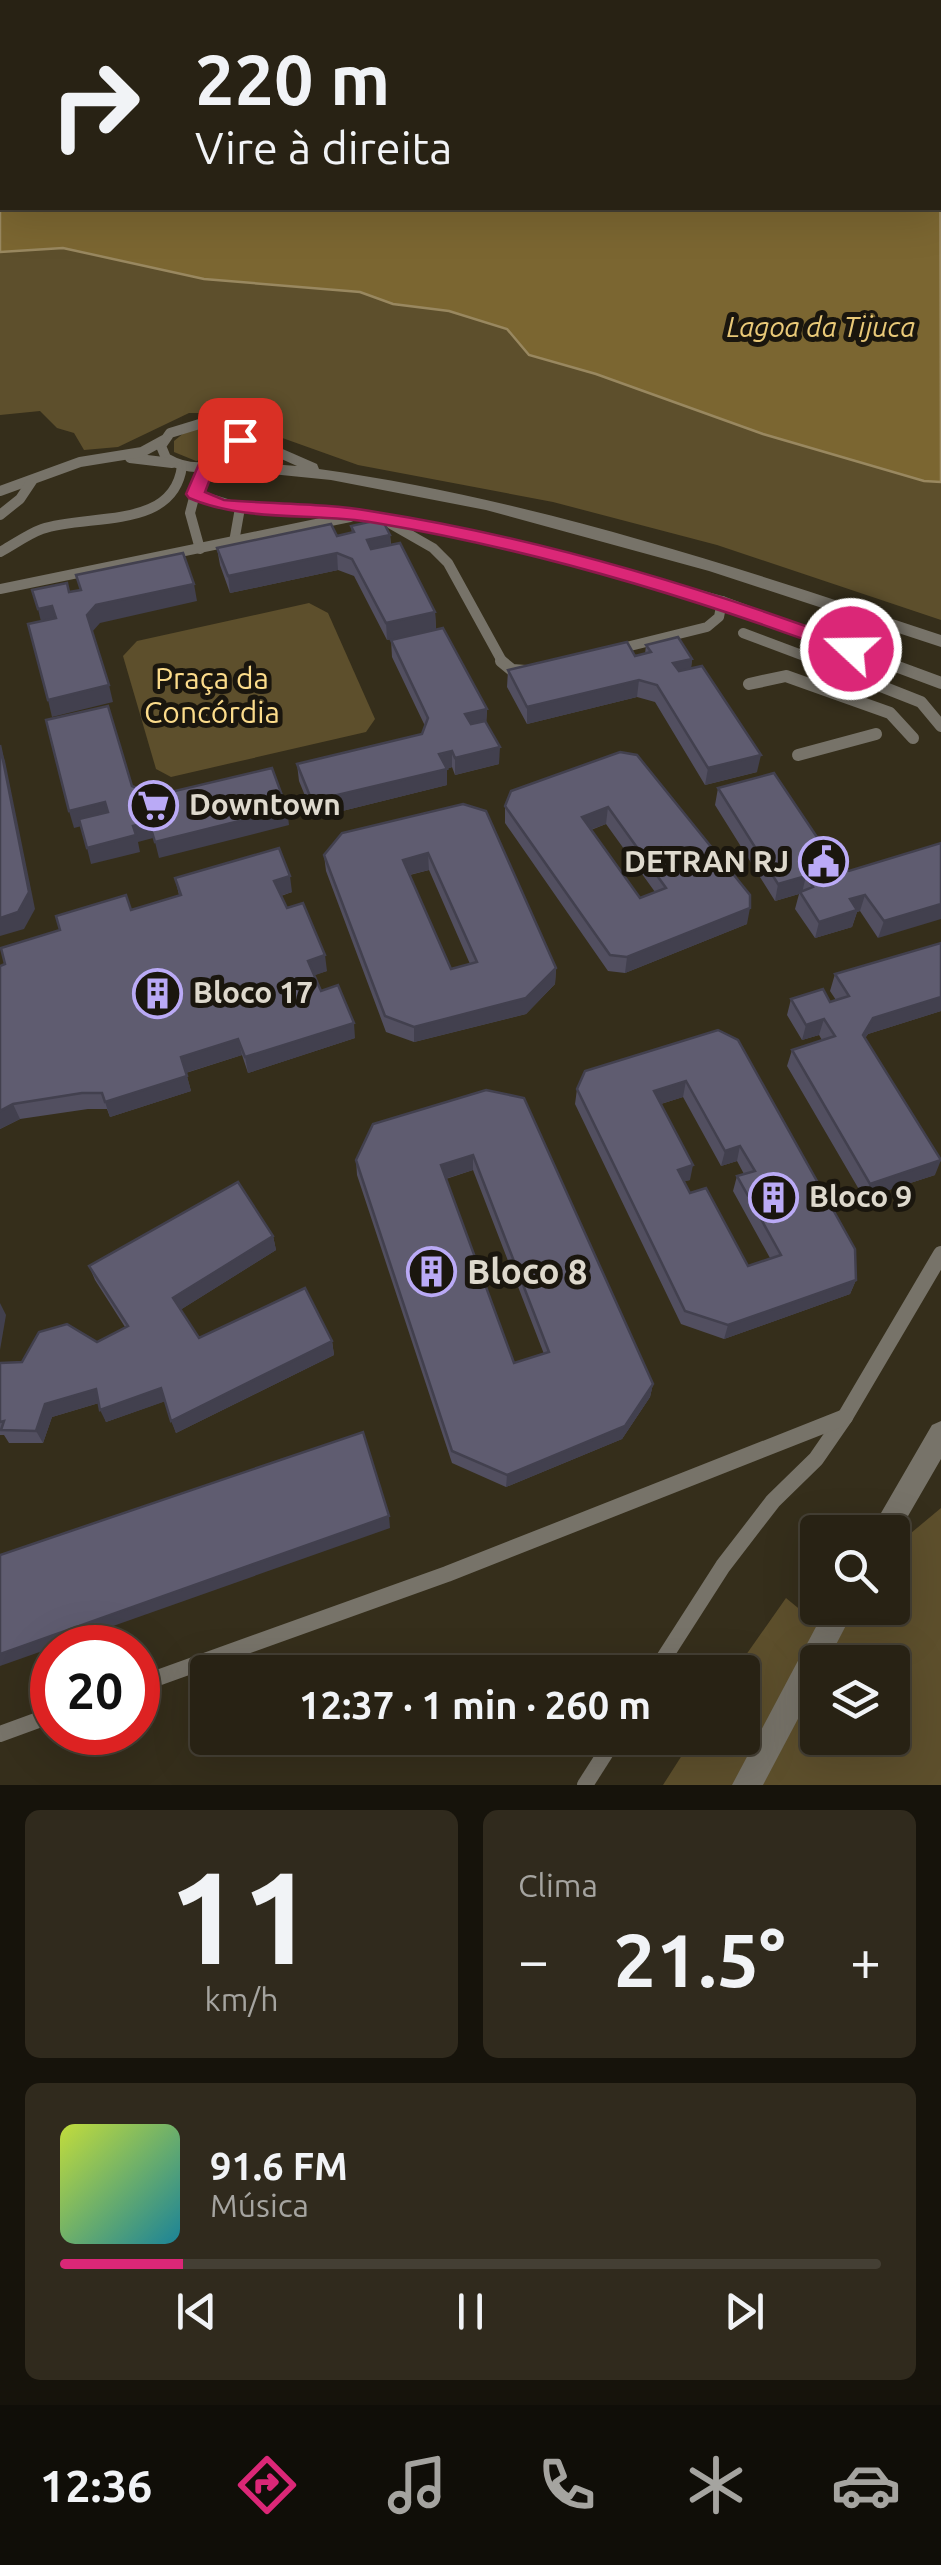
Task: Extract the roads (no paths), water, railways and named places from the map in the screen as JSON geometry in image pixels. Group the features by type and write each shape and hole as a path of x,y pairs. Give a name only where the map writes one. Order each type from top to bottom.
{"street":[{"path":"237,434 328,474"},
{"path":"211,466 328,474 438,494 638,544 941,641"},
{"path":"893,1515 941,1434"},
{"path":"747,1785 832,1625"}],"lane":[{"path":"0,490 80,462 142,452 180,427 206,422 237,434 240,448 211,466 195,494 190,513 200,550"},
{"path":"0,552 42,529 154,508 167,502 181,478 177,464 162,452 164,440"},
{"path":"122,457 211,466"},
{"path":"0,515 20,499 32,480"},
{"path":"195,494 240,508 362,515 530,549 722,602 941,684"},
{"path":"234,542 240,508"},
{"path":"0,589 362,515"},
{"path":"380,518 433,548 448,563 503,664 520,672 544,667"},
{"path":"599,654 707,627 719,617 722,602"},
{"path":"743,632 900,692 921,702 941,726"},
{"path":"749,684 786,676 890,713 913,738"},
{"path":"798,754 876,734"},
{"path":"666,1655 723,1566 773,1501 816,1459 845,1417 941,1254"},
{"path":"160,1676 447,1574 845,1417"},
{"path":"0,1734 30,1723"},
{"path":"585,1785 604,1755"}],"water":[{"name":"Lagoa da Tijuca","path":"0,210 940,210 941,482 924,481 763,434 596,374 529,355 507,329 449,311 393,304 360,292 204,279 63,248 0,252"}],"place":[{"name":"Downtown","path":"154,805"},
{"name":"DETRAN RJ","path":"824,862"},
{"name":"Bloco 17","path":"158,993"},
{"name":"Bloco 9","path":"774,1197"},
{"name":"Bloco 8","path":"432,1272"}],"park label":[{"name":"Praça da Concórdia","path":"212,696"}]}
